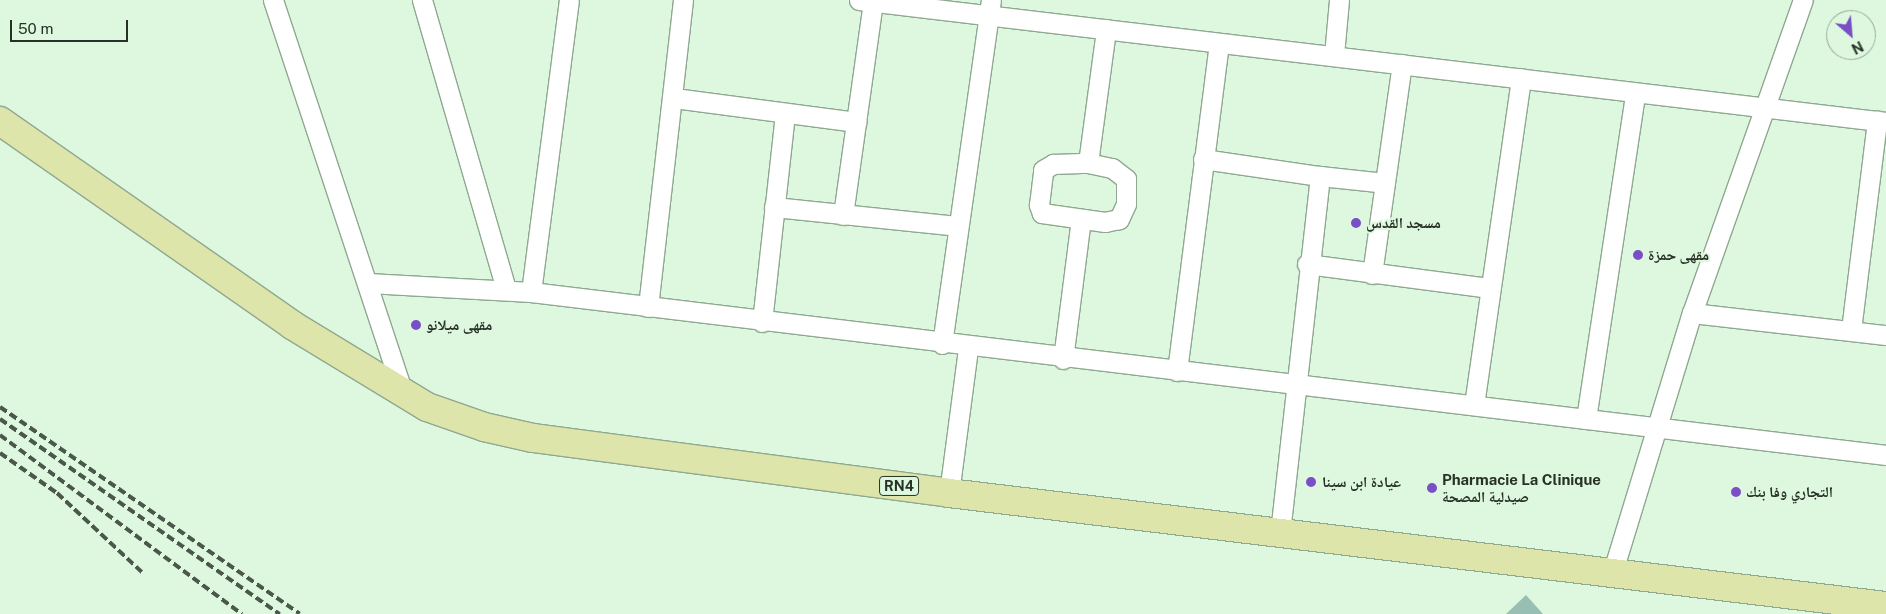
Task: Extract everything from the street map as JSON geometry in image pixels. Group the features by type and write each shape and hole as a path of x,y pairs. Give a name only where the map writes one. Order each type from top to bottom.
{"main road":[{"name":"RN4","path":"0,121 292,325 403,394 441,414 509,434 949,492 1886,606"}],"street":[{"path":"273,0 368,283 403,394"},
{"path":"422,0 506,290"},
{"path":"531,292 569,0"},
{"path":"648,307 684,0"},
{"path":"1334,55 1339,0"},
{"path":"1612,574 1654,426 1803,0"},
{"path":"843,215 856,122 866,1 990,8 1106,29 1219,44 1334,55 1635,94 1882,122 1851,330"},
{"path":"942,344 957,226 990,8"},
{"path":"1088,163 1106,29"},
{"path":"1177,371 1219,44"},
{"path":"1372,274 1402,64"},
{"path":"1474,405 1521,78"},
{"path":"1586,419 1635,94"},
{"path":"674,98 856,122"},
{"path":"762,322 785,114"},
{"path":"1203,159 1320,176 1385,183"},
{"path":"1088,163 1124,176 1126,204 1114,221 1081,219 1042,213 1039,205 1042,175 1053,164 1088,163"},
{"path":"1280,532 1293,385 1307,264 1320,176"},
{"path":"774,207 957,226"},
{"path":"1063,359 1081,219"},
{"path":"1307,264 1490,288"},
{"path":"368,283 531,292 968,348 1474,405 1886,455"},
{"path":"1692,313 1886,335"},
{"path":"949,492 968,348"}],"building":[{"path":"1526,595 1543,614 1506,614"}],"railway":[{"path":"0,407 300,614"},
{"path":"0,419 280,614"},
{"path":"0,435 242,614"},
{"path":"0,453 57,493 144,574"}],"place":[{"name":"مسجد القدس","path":"1356,223"},
{"name":"مقهى حمزة","path":"1638,255"},
{"name":"مقهى ميلانو","path":"416,325"},
{"name":"عيادة ابن سينا","path":"1311,482"},
{"name":"Pharmacie La Clinique صيدلية المصحة","path":"1432,488"},
{"name":"التجاري وفا بنك","path":"1736,492"}]}
